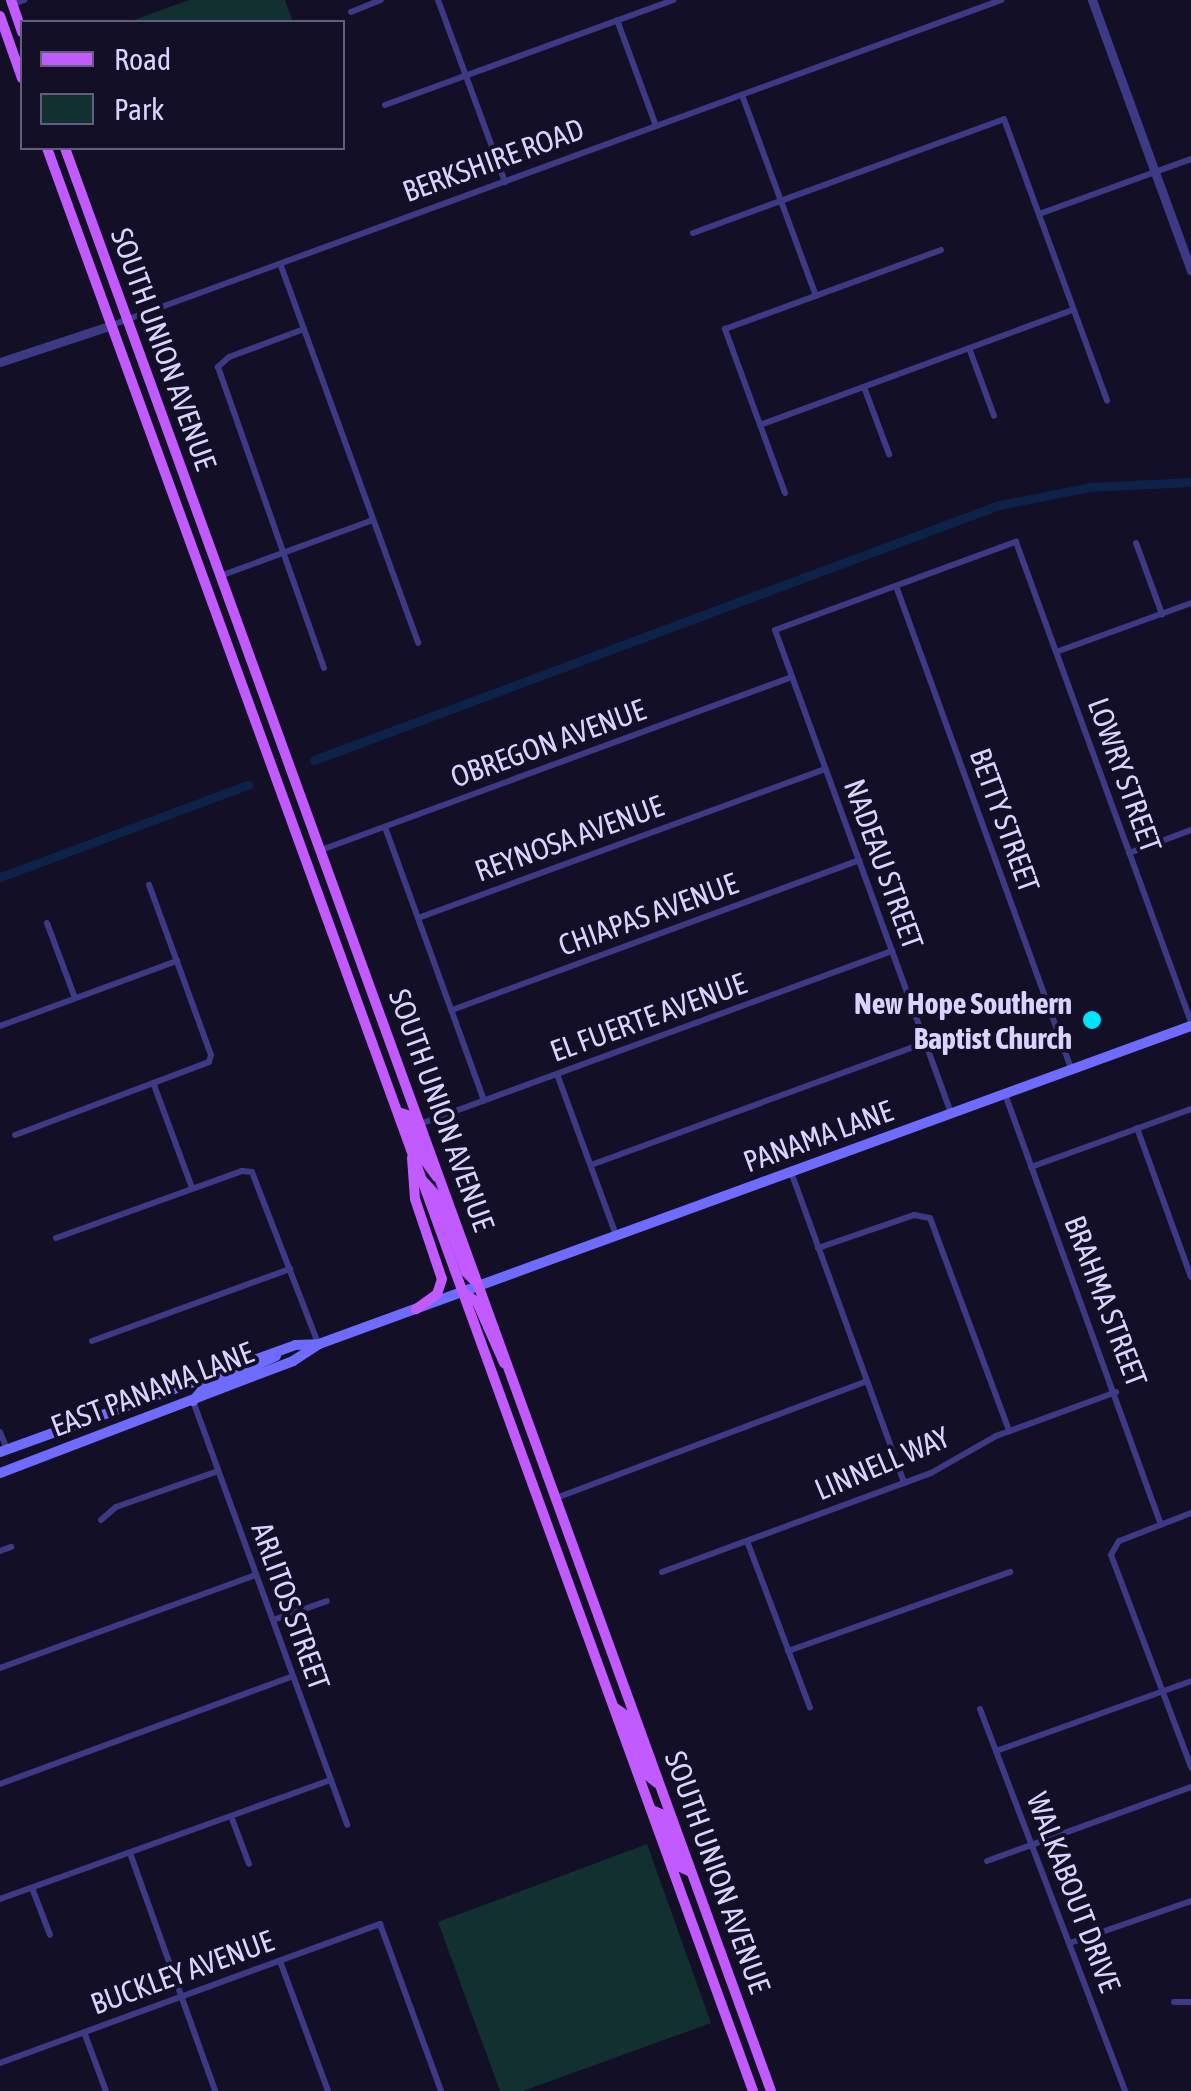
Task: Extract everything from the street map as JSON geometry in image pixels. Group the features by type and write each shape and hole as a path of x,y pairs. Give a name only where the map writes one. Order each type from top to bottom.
{"main road":[{"path":"0,16 20,72"},
{"name":"SOUTH UNION AVENUE","path":"49,150 754,2091"},
{"name":"SOUTH UNION AVENUE","path":"65,150 771,2091"},
{"name":"PANAMA LANE","path":"463,1292 1191,1024"},
{"path":"398,1112 407,1115 426,1164 444,1186"},
{"path":"412,1152 416,1199 442,1279 436,1294 416,1309"},
{"path":"423,1181 438,1198 468,1277 480,1286"},
{"path":"463,1292 473,1296 494,1346 514,1376"},
{"name":"EAST PANAMA LANE","path":"0,1473 293,1361 319,1344 463,1292"},
{"name":"EAST PANAMA LANE","path":"3,1451 290,1346 319,1344"},
{"path":"193,1401 202,1388 268,1362 290,1346"},
{"path":"0,1462 7,1457 3,1451"},
{"path":"614,1708 624,1714 647,1775 659,1784"},
{"path":"652,1810 661,1814 680,1867 691,1872"}],"street":[{"path":"352,12 381,0"},
{"path":"438,0 504,182"},
{"path":"386,105 672,0"},
{"name":"BERKSHIRE ROAD","path":"0,362 128,322 1002,0"},
{"path":"1092,0 1191,270"},
{"path":"618,20 656,126"},
{"path":"742,95 816,296"},
{"path":"693,233 1004,119 1107,401"},
{"path":"1039,214 1191,158"},
{"path":"784,492 725,329 940,250"},
{"path":"280,266 418,644"},
{"path":"760,425 1074,310"},
{"path":"304,329 228,357 218,367 324,668"},
{"path":"969,348 994,416"},
{"path":"864,386 889,454"},
{"path":"220,576 373,520"},
{"name":"LOWRY STREET","path":"896,586 1016,542 1191,1024"},
{"path":"1136,543 1162,614"},
{"name":"NADEAU STREET","path":"896,586 775,630 951,1114"},
{"name":"BETTY STREET","path":"896,586 1072,1070"},
{"path":"1056,652 1191,603"},
{"name":"OBREGON AVENUE","path":"320,851 792,677"},
{"name":"REYNOSA AVENUE","path":"418,918 826,769"},
{"path":"384,827 484,1100"},
{"path":"1129,853 1191,830"},
{"name":"CHIAPAS AVENUE","path":"452,1010 859,860"},
{"path":"15,1135 210,1062 212,1055 150,885"},
{"path":"47,922 75,998"},
{"name":"EL FUERTE AVENUE","path":"420,1124 892,952"},
{"path":"0,1026 177,961"},
{"path":"590,1165 926,1043"},
{"path":"557,1074 616,1236"},
{"path":"154,1085 192,1188"},
{"name":"BRAHMA STREET","path":"1005,1094 1161,1524"},
{"path":"1031,1167 1191,1109"},
{"path":"1137,1128 1191,1277"},
{"path":"56,1238 192,1188 252,1172 319,1344"},
{"path":"791,1172 904,1483"},
{"path":"818,1248 914,1215 930,1218 1009,1430"},
{"path":"92,1341 290,1269"},
{"path":"556,1498 867,1381"},
{"name":"LINNELL WAY","path":"662,1572 904,1483 1009,1430 1116,1392"},
{"name":"ARLITOS STREET","path":"193,1401 347,1825"},
{"path":"0,1432 3,1451"},
{"path":"101,1520 116,1507 218,1471"},
{"path":"1191,1513 1119,1540 1111,1555 1191,1767"},
{"path":"748,1540 810,1708"},
{"path":"0,1552 11,1548"},
{"path":"788,1650 1010,1572"},
{"path":"0,1668 256,1575"},
{"path":"272,1620 327,1601"},
{"path":"0,1784 293,1676"},
{"path":"996,1751 1191,1681"},
{"name":"WALKABOUT DRIVE","path":"980,1709 1125,2091"},
{"path":"0,1899 331,1780"},
{"path":"988,1861 1191,1787"},
{"path":"231,1816 248,1864"},
{"path":"130,1853 215,2091"},
{"path":"32,1888 50,1935"},
{"path":"1070,1943 1191,1900"},
{"name":"BUCKLEY AVENUE","path":"0,2063 380,1924 442,2091"},
{"path":"280,1960 328,2091"},
{"path":"1174,2002 1191,2002"},
{"path":"84,2032 106,2091"}],"green space":[{"path":"189,0 285,0 292,20 134,20"},
{"path":"647,1844 711,2023 523,2091 500,2091 438,1922"}],"waterway":[{"path":"314,760 999,505 1091,487 1191,482"},
{"path":"0,877 248,785"}],"place":[{"name":"New Hope Southern Baptist Church","path":"1092,1020"}]}
